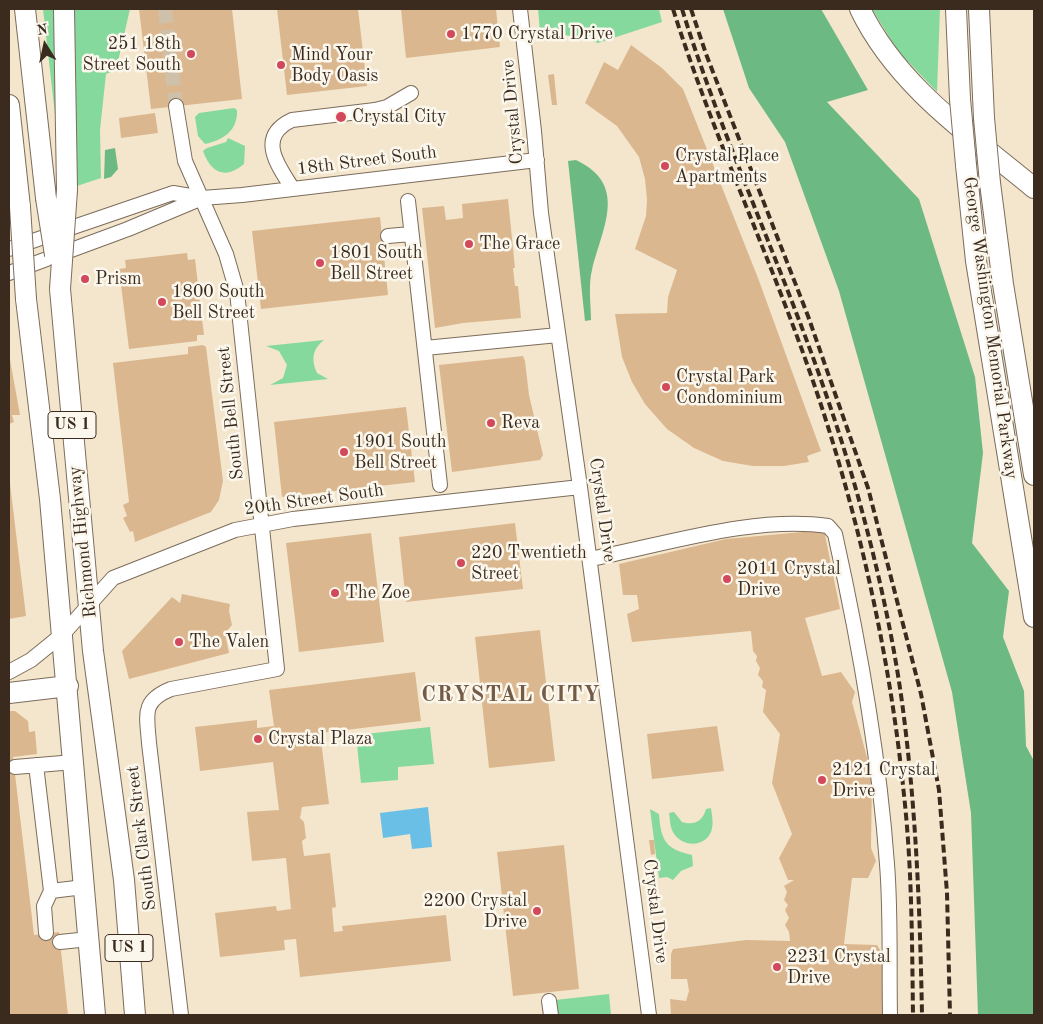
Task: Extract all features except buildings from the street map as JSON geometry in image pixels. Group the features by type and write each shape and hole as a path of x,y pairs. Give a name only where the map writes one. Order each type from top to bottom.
{"highway":[{"name":"Richmond Highway","path":"25,9 46,198 60,289 96,674 124,880 135,1015"},
{"path":"60,289 67,190 64,9"},
{"path":"860,9 881,46 903,75 930,101 1034,188"},
{"name":"George Washington Memorial Parkway","path":"956,9 960,99 978,269 1034,616"},
{"name":"George Washington Memorial Parkway","path":"979,9 984,118 990,183 1003,284 1034,475"},
{"name":"Richmond Highway","path":"9,105 20,207 26,299 50,499 68,686 96,1015"},
{"path":"9,230 26,299"},
{"path":"9,692 68,686"}],"street":[{"name":"Crystal Drive","path":"520,9 537,160 541,214 590,560 649,1015"},
{"path":"293,189 277,164 273,150 273,138 284,124 292,120 387,107 411,92"},
{"name":"South Bell Street","path":"146,716 151,702 161,693 278,669 237,292 226,254 185,161 176,106"},
{"name":"18th Street South","path":"9,249 173,194 202,198 537,160"},
{"name":"18th Street South","path":"9,273 145,222 202,198"},
{"path":"408,201 440,486"},
{"path":"388,236 412,234"},
{"path":"425,348 558,335"},
{"name":"20th Street South","path":"9,672 31,660 63,634 113,578 227,533 262,524 580,487"},
{"path":"590,560 704,534 802,522 828,526 835,534 855,635 878,770 887,865 890,1015"},
{"name":"South Clark Street","path":"146,716 181,1015"},
{"path":"15,766 74,762"},
{"path":"36,764 51,891 44,906 46,933"},
{"path":"51,891 84,887"},
{"path":"60,942 89,939"}],"green space":[{"path":"43,9 58,9 57,132"},
{"path":"71,9 130,9 116,70 106,74 100,130 101,178 74,187"},
{"path":"538,9 659,9 662,22 598,43 580,37 540,32"},
{"path":"723,9 821,9 868,90 827,102 919,199 975,377 983,453 972,543 1009,591 1003,637 1024,691 1026,746 1034,761 1034,1015 978,1015 971,813 952,692 839,291 785,142 749,88"},
{"path":"872,9 940,9 937,92 897,50"},
{"path":"234,108 237,110 237,117 232,129 218,140 205,144 198,136 195,117 199,113"},
{"path":"228,138 245,146 244,164 231,172 219,172 210,165 203,151 226,142"},
{"path":"115,148 118,169 111,177 104,179 105,150"},
{"path":"576,160 592,170 602,182 607,195 608,209 591,276 591,320 585,321 568,161"},
{"path":"324,340 317,347 313,359 317,373 328,379 270,385 283,378 287,365 279,351 266,346"},
{"path":"430,727 434,764 398,767 398,780 361,783 356,735"},
{"path":"711,808 712,829 708,837 703,841 692,844 687,843 681,841 673,832 669,813 674,812 682,822 694,823 703,817 706,809"},
{"path":"650,809 659,814 661,831 666,842 676,850 692,855 693,866 681,871 673,880 667,877 659,878"},
{"path":"609,994 611,1015 557,1015 555,1000"}],"water":[{"path":"428,807 432,847 412,849 410,834 383,838 380,813"}],"tunnel":[{"path":"165,9 176,106"}],"railway":[{"path":"673,9 708,110 806,360 851,505 863,553 874,601 891,698 907,822 912,933 913,1015"},
{"path":"682,9 735,159 794,306 830,406 873,553 890,628 907,741 916,858 922,1015"},
{"path":"691,9 706,54 808,316 868,488 921,694 939,790 947,893 950,1015"}],"place":[{"name":"1770 Crystal Drive","path":"451,34"},
{"name":"251 18th Street South","path":"191,54"},
{"name":"Mind Your Body Oasis","path":"281,65"},
{"name":"Crystal City","path":"341,117"},
{"name":"Crystal Place Apartments","path":"665,166"},
{"name":"The Grace","path":"469,244"},
{"name":"1801 South Bell Street","path":"320,263"},
{"name":"Prism","path":"85,279"},
{"name":"1800 South Bell Street","path":"162,302"},
{"name":"Crystal Park Condominium","path":"666,387"},
{"name":"Reva","path":"491,423"},
{"name":"1901 South Bell Street","path":"344,452"},
{"name":"220 Twentieth Street","path":"461,563"},
{"name":"2011 Crystal Drive","path":"727,579"},
{"name":"The Zoe","path":"335,593"},
{"name":"The Valen","path":"179,642"},
{"name":"Crystal Plaza","path":"258,739"},
{"name":"2121 Crystal Drive","path":"822,780"},
{"name":"2200 Crystal Drive","path":"537,911"},
{"name":"2231 Crystal Drive","path":"777,967"}],"district":[{"name":"CRYSTAL CITY","path":"511,695"}]}
